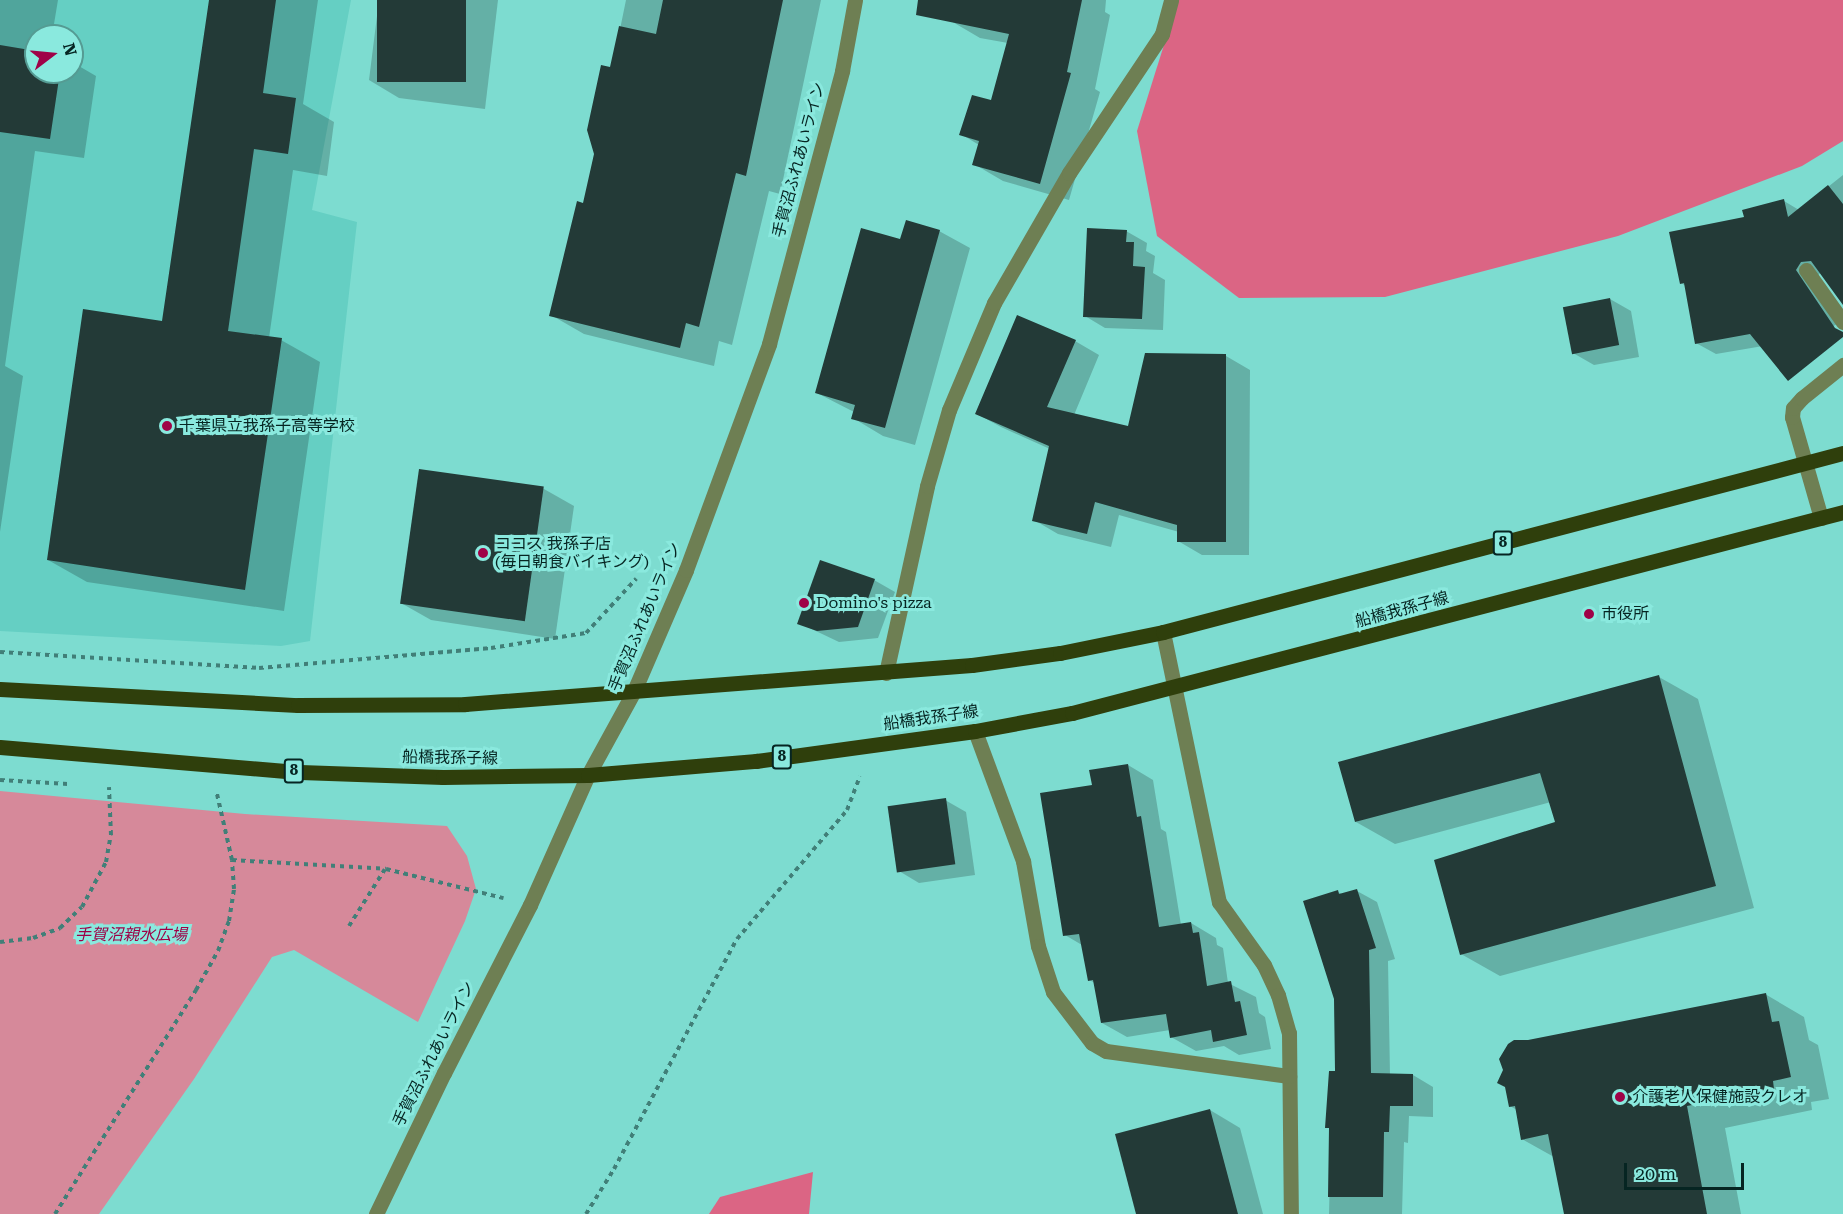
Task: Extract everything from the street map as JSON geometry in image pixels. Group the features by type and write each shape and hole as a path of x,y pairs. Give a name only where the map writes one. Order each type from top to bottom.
{"main road":[{"name":"8","path":"0,689 298,705 465,704 886,673 1060,653 1163,632 1843,453"},
{"name":"船橋我孫子線","path":"0,747 300,772 443,777 588,775 756,761 975,731 1072,713 1843,512"}],"street":[{"name":"手賀沼ふれあいライン","path":"376,1214 444,1073 530,905 588,775 634,691 686,570 769,344 842,71 855,0"},
{"path":"886,673 927,486 949,410 958,388 994,303 1069,173 1162,34 1171,0"},
{"path":"1806,270 1843,322"},
{"path":"1821,518 1792,417 1793,408 1843,365"},
{"path":"1163,632 1219,902 1264,965 1278,995 1289,1033 1291,1214"},
{"path":"975,731 1023,861 1038,946 1053,992 1092,1043 1106,1051 1289,1076"}],"path":[{"path":"0,652 259,668 491,648 586,633 636,579"},
{"path":"586,1214 614,1169 737,939 847,810 873,745"},
{"path":"0,783 15,781"},
{"path":"0,942 33,938 60,928 82,907 106,862 111,835 109,787"},
{"path":"55,1214 196,990 218,951 230,921 233,900 232,860 217,794"},
{"path":"232,860 386,869 530,905"},
{"path":"349,926 386,869"}],"shaded area":[{"name":"千葉県立我孫子高等学校","path":"0,0 351,0 312,210 357,222 310,641 281,646 0,631"},
{"path":"1178,0 1843,0 1843,141 1802,166 1618,236 1385,297 1239,298 1157,236 1137,131"},
{"path":"813,1172 809,1214 709,1214 720,1197"}],"green space":[{"name":"手賀沼親水広場","path":"0,791 245,814 447,826 467,856 476,889 465,921 418,1022 294,950 272,957 194,1079 99,1214 0,1214"}],"building":[{"path":"209,0 276,0 263,93 296,98 288,154 254,149 228,331 282,338 245,590 47,560 83,309 162,321"},
{"path":"377,0 466,0 466,82 377,82"},
{"path":"663,0 783,0 746,176 736,173 699,327 686,323 680,348 549,316 577,201 583,203 594,154 587,130 601,65 610,67 619,26 656,34"},
{"path":"918,0 1082,0 1067,72 1071,73 1040,184 972,165 979,141 959,135 972,95 991,100 1009,34 916,15"},
{"path":"0,45 24,49 24,84 58,84 50,139 0,132"},
{"path":"1828,185 1843,204 1843,305 1811,261 1801,262 1796,270 1835,328 1843,332 1843,337 1788,381 1750,334 1695,344 1684,283 1680,284 1669,232 1744,217 1742,210 1784,199 1788,217"},
{"path":"906,220 940,230 885,428 851,419 855,405 815,393 861,228 900,239"},
{"path":"1087,228 1127,230 1126,242 1134,242 1133,266 1145,267 1142,319 1083,317"},
{"path":"1610,298 1619,345 1572,354 1563,307"},
{"path":"1017,315 1076,340 1047,407 1128,426 1145,353 1226,354 1226,542 1177,542 1177,525 1095,502 1087,534 1032,521 1049,446 975,414"},
{"path":"419,469 544,487 525,621 400,604"},
{"path":"820,560 875,579 858,627 817,631 797,624"},
{"path":"1659,675 1716,886 1460,955 1434,860 1555,822 1540,773 1355,822 1338,762"},
{"path":"1128,764 1137,817 1141,816 1159,927 1191,922 1193,933 1199,932 1207,986 1231,981 1235,1002 1240,1001 1247,1035 1213,1042 1211,1030 1170,1038 1166,1014 1101,1023 1093,980 1088,981 1079,934 1063,936 1040,793 1092,785 1089,770"},
{"path":"946,798 955,864 897,873 888,806"},
{"path":"1357,889 1376,948 1369,950 1371,1073 1413,1074 1413,1106 1390,1106 1389,1132 1384,1132 1383,1197 1328,1197 1329,1128 1325,1128 1329,1071 1335,1071 1334,999 1303,901 1338,890 1339,894"},
{"name":"介護老人保健施設クレオ","path":"1766,993 1772,1022 1779,1021 1791,1077 1773,1081 1774,1089 1687,1106 1707,1214 1564,1214 1548,1134 1521,1140 1515,1106 1509,1107 1505,1087 1497,1083 1503,1070 1499,1059 1508,1044 1514,1040 1528,1040"},
{"path":"1210,1109 1238,1214 1136,1214 1115,1134"}],"place":[{"name":"千葉県立我孫子高等学校","path":"167,426"},
{"name":"ココス 我孫子店 (毎日朝食バイキング)","path":"483,553"},
{"name":"Domino's pizza","path":"804,603"},
{"name":"市役所","path":"1589,614"},
{"name":"介護老人保健施設クレオ","path":"1620,1097"}]}
